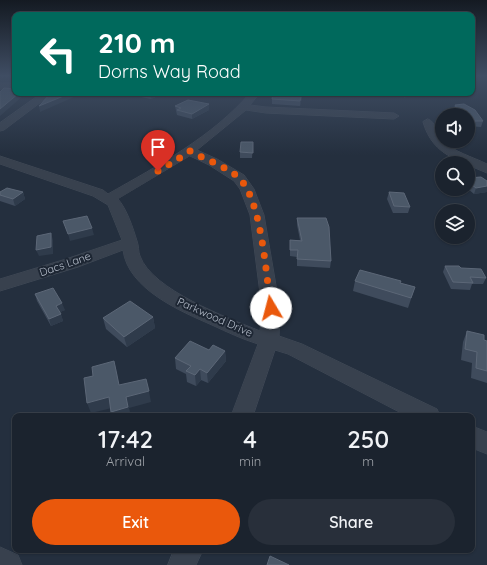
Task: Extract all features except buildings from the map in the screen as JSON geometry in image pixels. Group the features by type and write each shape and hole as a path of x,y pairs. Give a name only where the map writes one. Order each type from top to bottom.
{"street":[{"path":"0,128 35,102"},
{"path":"0,160 98,193 109,199 190,151 219,130 248,102"},
{"path":"244,107 266,110 394,116"},
{"path":"428,122 429,130 442,147 487,169"},
{"path":"190,151 239,178 250,194 258,215 271,308 269,339 243,413"},
{"name":"Parkwood Drive","path":"109,199 114,203 118,210 130,242 132,256 139,270 158,289 186,306 252,335 269,339 295,349 423,413"},
{"name":"Dacs Lane","path":"0,285 72,263 130,242"},
{"path":"475,438 487,444"},
{"path":"182,565 188,553"},
{"path":"0,561 8,565"}],"route":[{"path":"158,171 190,151 213,162 239,178 250,194 258,215 271,308"}]}
